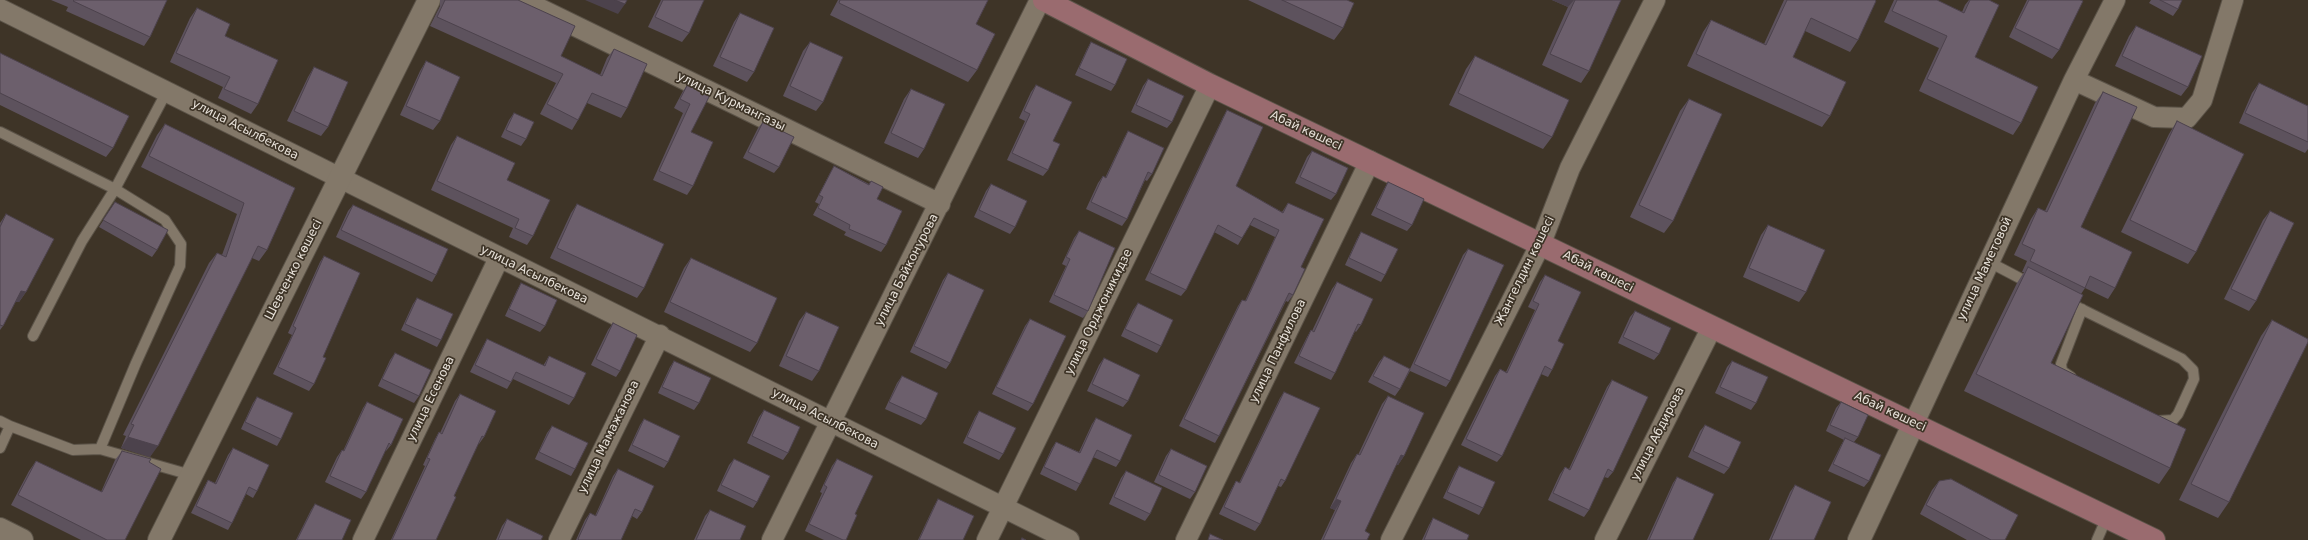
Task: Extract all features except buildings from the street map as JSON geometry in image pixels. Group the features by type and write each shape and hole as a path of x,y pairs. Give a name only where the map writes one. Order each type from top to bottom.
{"main road":[{"name":"Абай көшесі","path":"1044,0 1210,85 1541,243 1712,329 1914,423 2154,540"}],"street":[{"name":"Шевченко көшесі","path":"159,540 429,0"},
{"name":"улица Курмангазы","path":"522,0 940,204"},
{"name":"улица Байконурова","path":"772,540 1040,0"},
{"name":"Жангелдин көшесі","path":"1391,540 1541,243 1570,168 1655,0"},
{"name":"улица Маметовой","path":"1859,540 2074,80 2115,0"},
{"path":"2074,80 2154,117 2187,118 2202,100 2233,0"},
{"name":"улица Асылбекова","path":"0,9 499,258 660,335 830,422 1069,540"},
{"name":"улица Орджоникидзе","path":"988,540 1210,85"},
{"name":"улица Панфилова","path":"1186,540 1370,161"},
{"name":"улица Есенова","path":"363,540 499,258"},
{"name":"улица Абдирова","path":"1605,540 1712,329"},
{"name":"улица Мамажанова","path":"559,540 660,335"},
{"path":"0,529 22,540"}],"lane":[{"path":"33,336 82,241 115,189 167,91"},
{"path":"0,132 115,189 165,220 181,244 180,266 136,363 100,449"},
{"path":"1988,262 2042,289"},
{"path":"2056,296 2182,359 2193,370 2194,379 2173,420 2165,422 2154,421 2147,418"},
{"path":"2080,382 2062,371 2061,364 2082,309"},
{"path":"0,421 73,450 100,449 191,475"},
{"path":"0,448 10,426"},
{"path":"2097,540 2107,517"}]}
